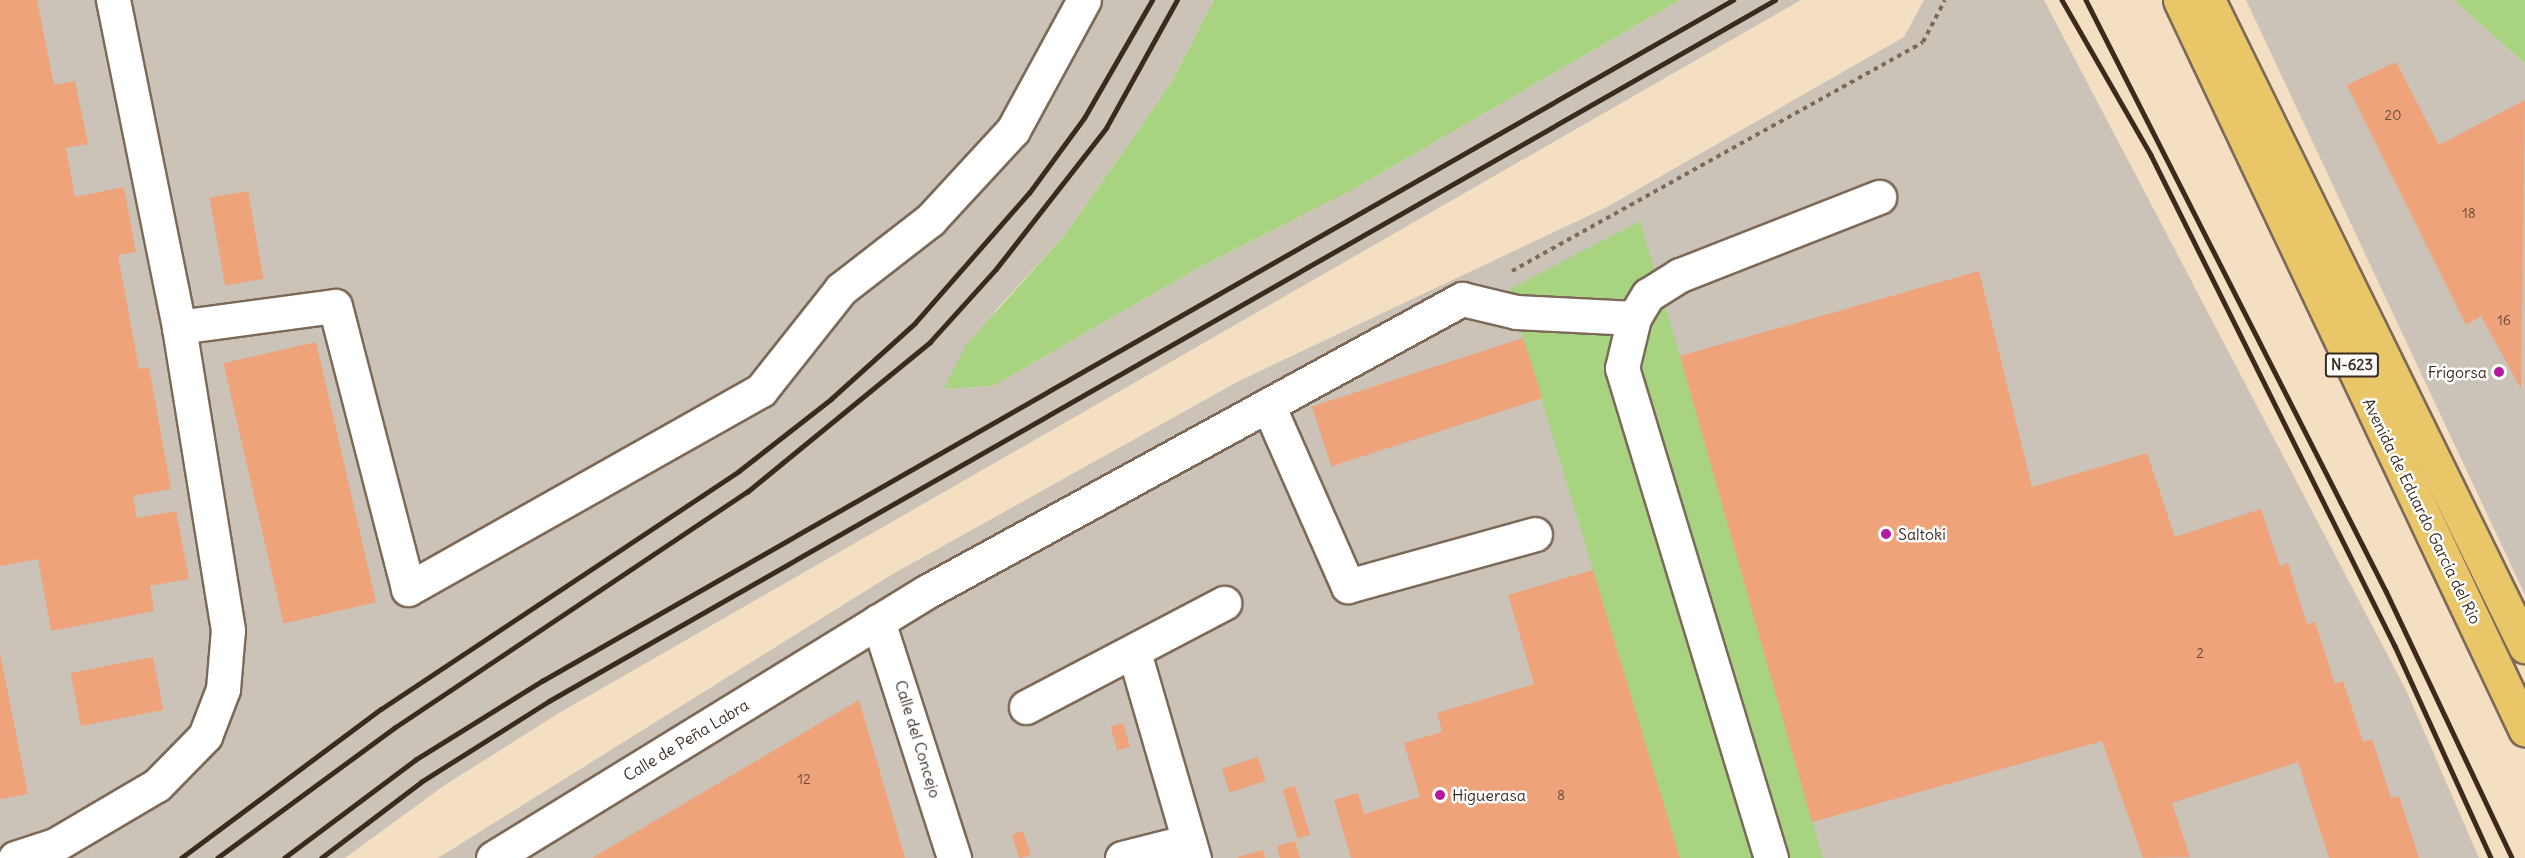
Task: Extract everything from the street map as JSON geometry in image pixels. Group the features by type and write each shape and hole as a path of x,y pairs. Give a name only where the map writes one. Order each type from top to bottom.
{"highway":[{"name":"Avenida de Eduardo García del Río","path":"2180,0 2525,729"},
{"name":"Avenida de Eduardo García del Río","path":"2208,0 2525,646"}],"street":[{"path":"15,858 55,845 157,785 205,736 223,689 228,630 178,327 112,0"},
{"path":"178,327 334,306 408,589 761,390 841,289 930,220 1013,130 1084,0"},
{"path":"1771,858 1622,368 1634,318 1648,295 1680,275 1879,197"},
{"path":"1462,299 1516,312 1634,318"},
{"name":"Calle de Peña Labra","path":"493,858 878,621 1462,299"},
{"path":"1269,405 1348,586 1535,534"},
{"path":"1026,707 1224,603"},
{"name":"Calle del Concejo","path":"878,621 954,858"},
{"path":"1122,858 1192,849 1134,652"}],"path":[{"path":"1462,299 1923,42 1945,0"}],"shaded area":[{"path":"0,0 1214,0 1172,81 1136,134 1064,236 996,310 945,389 993,386 1191,272 1350,191 1680,0 1801,0 559,713 445,785 345,858 0,858"},
{"path":"1924,0 2044,0 2407,692 2479,858 438,858 891,575 1239,381 1607,207 1904,37"},
{"path":"2246,0 2454,0 2525,64 2525,595"}],"green space":[{"path":"1214,0 1680,0 1350,191 1191,272 993,386 944,389 966,345 1064,236 1136,134 1172,81"},
{"path":"2454,0 2525,0 2525,64"},
{"path":"1640,221 1823,858 1680,858 1523,338 1510,289"}],"building":[{"path":"0,0 37,0 54,85 75,81 88,144 66,148 75,197 124,187 136,252 118,255 139,369 149,367 171,489 133,496 137,518 176,511 189,579 150,586 154,611 51,631 38,559 0,566"},
{"path":"2396,62 2439,145 2525,100 2521,389 2481,316 2466,325 2347,85"},
{"path":"248,191 263,279 225,285 210,198"},
{"name":"Saltoki","path":"1979,271 2032,487 2147,453 2175,537 2261,509 2280,566 2288,563 2307,624 2315,622 2335,684 2343,681 2363,742 2372,739 2391,798 2399,796 2419,858 2329,858 2298,762 2172,803 2190,857 2143,858 2102,741 1812,822 1680,356"},
{"path":"1523,338 1542,398 1331,467 1312,407"},
{"path":"316,342 376,602 283,624 223,363"},
{"path":"1593,570 1680,858 1351,858 1334,800 1358,793 1364,814 1420,797 1404,743 1442,732 1437,713 1534,684 1508,595"},
{"path":"0,653 28,794 0,799"},
{"path":"153,657 163,710 81,726 71,673"},
{"path":"859,700 905,858 592,858"},
{"path":"1123,723 1130,747 1117,751 1111,727"},
{"path":"1258,757 1266,781 1230,793 1222,769"},
{"path":"1295,786 1310,835 1297,839 1283,790"},
{"path":"1023,831 1031,855 1019,858 1012,835"},
{"path":"1295,841 1300,858 1280,858 1277,846"},
{"path":"1263,850 1265,858 1238,858 1238,857"}],"railway":[{"path":"181,858 381,709 739,471 831,399 915,323 1029,193 1084,118 1152,0"},
{"path":"217,858 394,728 747,492 930,342 996,269 1106,128 1177,0"},
{"path":"284,858 415,760 542,681 1733,0"},
{"path":"321,858 421,782 549,701 1775,0"},
{"path":"2062,0 2151,155 2395,646 2491,858"},
{"path":"2086,0 2386,591 2512,858"}],"place":[{"name":"Frigorsa","path":"2499,372"},
{"name":"Saltoki","path":"1886,534"},
{"name":"Higuerasa","path":"1440,795"}]}
